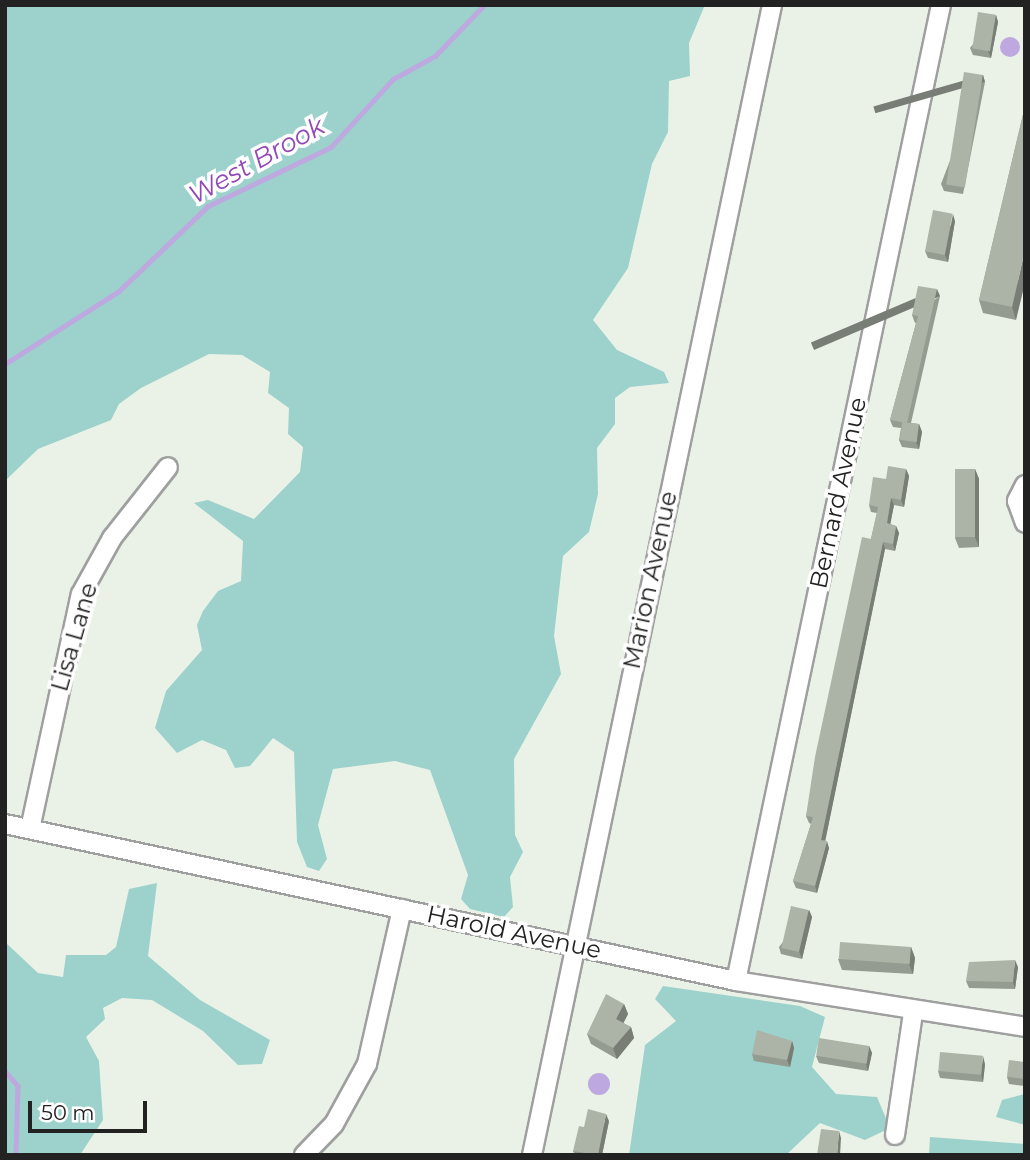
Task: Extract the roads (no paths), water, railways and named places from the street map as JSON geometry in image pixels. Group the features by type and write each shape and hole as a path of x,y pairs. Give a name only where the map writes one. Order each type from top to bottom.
{"street":[{"name":"Marion Avenue","path":"532,1155 574,943 772,5"},
{"name":"Bernard Avenue","path":"736,981 941,5"},
{"name":"Lisa Lane","path":"30,829 81,594 112,538 168,467"},
{"path":"1025,485 1017,501 1025,523"},
{"name":"Harold Avenue","path":"5,824 574,943 736,981 913,1013 1025,1027"},
{"path":"304,1155 334,1124 367,1064 402,909"},
{"path":"895,1135 913,1013"}],"waterway":[{"name":"West Brook","path":"5,364 119,291 208,206 331,147 393,79 435,56 484,5"},
{"name":"West Brook","path":"5,1071 18,1086 16,1155"}]}
